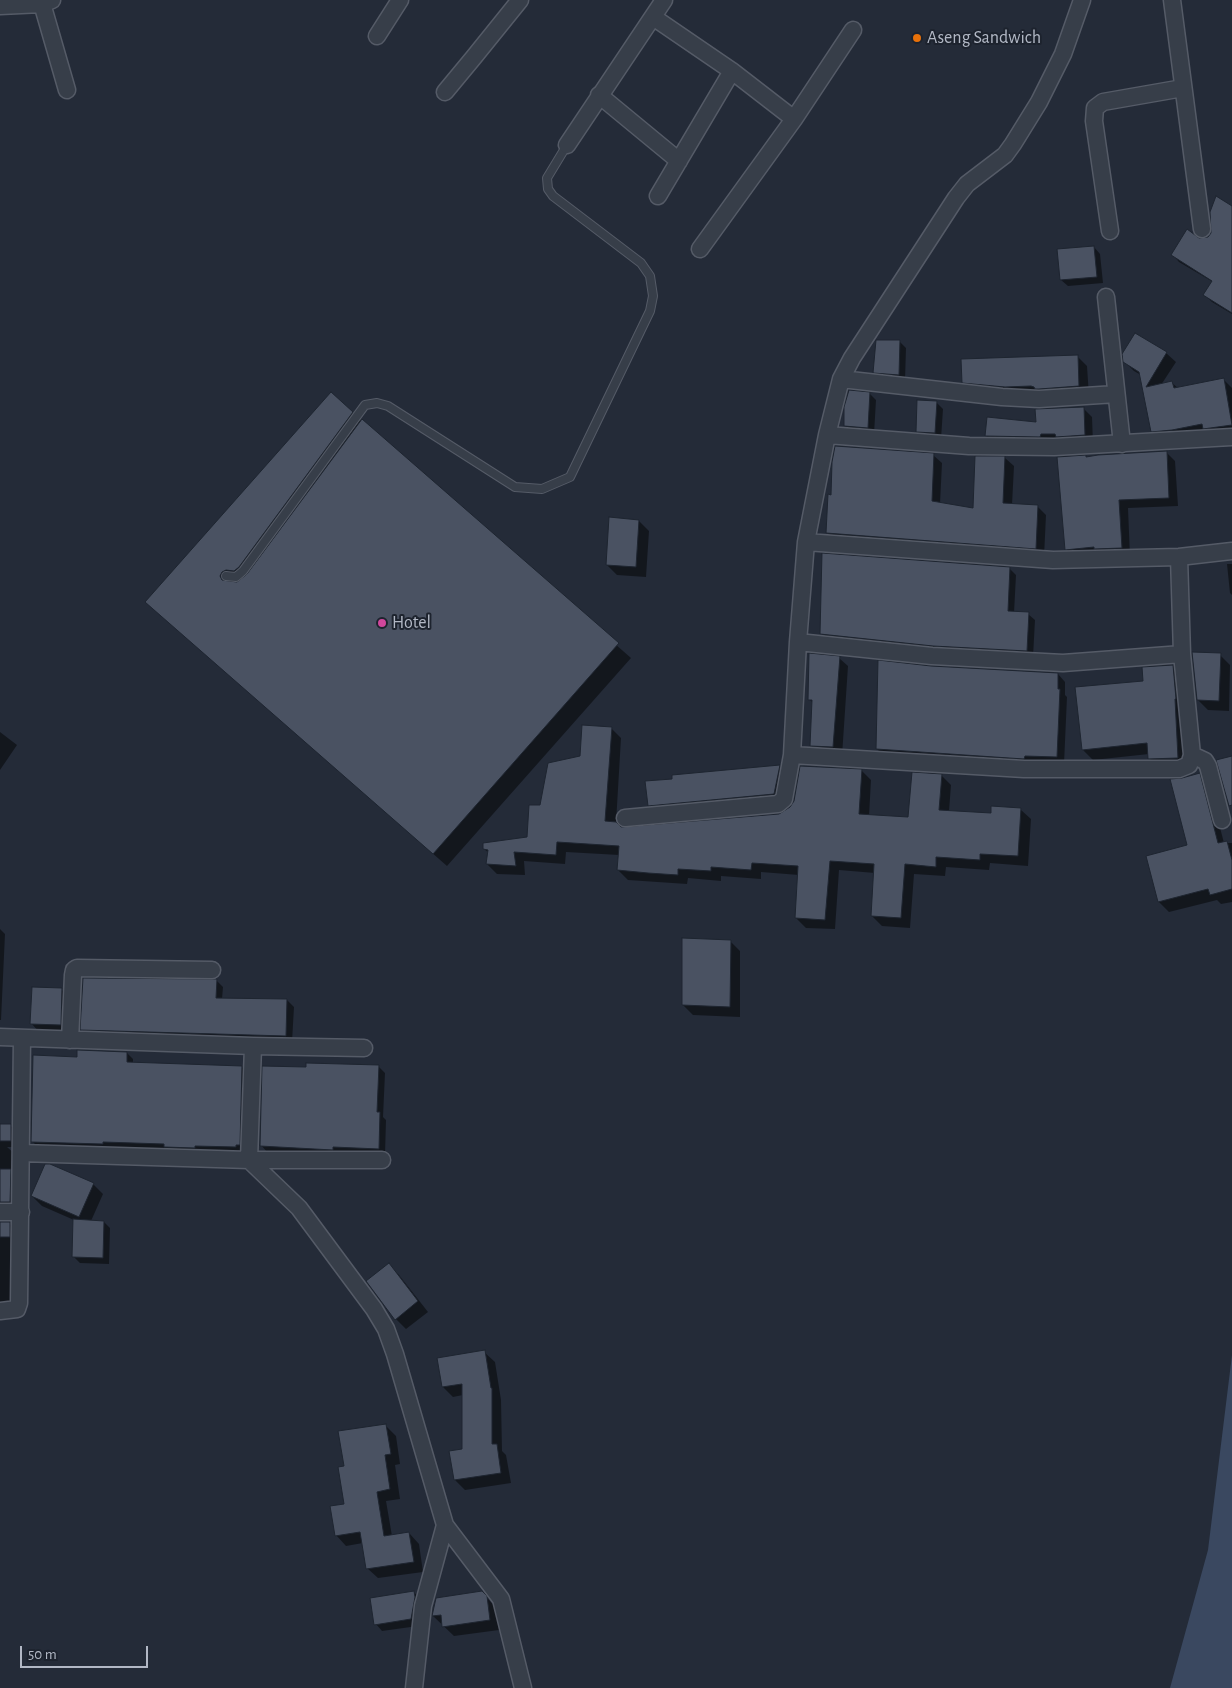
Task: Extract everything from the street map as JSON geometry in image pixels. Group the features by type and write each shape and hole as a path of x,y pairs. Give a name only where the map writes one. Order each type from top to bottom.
{"street":[{"path":"377,36 400,0"},
{"path":"445,92 520,0"},
{"path":"567,145 664,0"},
{"path":"625,818 778,804 784,799 792,755 806,542 827,435 841,380 852,358 956,198 967,184 1005,155 1039,102 1063,54 1082,0"},
{"path":"1172,0 1202,229"},
{"path":"0,6 45,1 67,90"},
{"path":"653,17 732,71 794,120"},
{"path":"700,249 794,120 853,30"},
{"path":"658,196 732,71"},
{"path":"1110,231 1094,121 1095,108 1103,102 1183,88"},
{"path":"599,95 678,161"},
{"path":"1106,297 1122,444"},
{"path":"841,380 1038,399 1116,394"},
{"path":"827,435 969,446 1054,448 1232,436"},
{"path":"806,542 1053,560 1178,557 1232,551"},
{"path":"792,755 1043,769 1179,768 1189,766 1192,755 1182,654 1178,557"},
{"path":"798,642 932,656 1064,664 1182,654"},
{"path":"1192,755 1205,761 1208,766 1222,820"},
{"path":"70,1040 74,970 77,968 212,970"},
{"path":"0,1037 364,1048"},
{"path":"0,1311 17,1309 19,1303 22,1038"},
{"path":"253,1046 249,1160 299,1208 374,1309 386,1329 446,1524 501,1600 522,1688"},
{"path":"21,1153 249,1160 382,1160"},
{"path":"0,1212 20,1212"},
{"path":"414,1688 423,1606 446,1524"}],"lane":[{"path":"226,576 236,577 244,571 365,405 377,403 388,406 515,487 542,489 570,477 650,311 653,296 650,276 641,263 553,196 548,189 547,178 567,145"}],"water":[{"path":"1232,1355 1232,1688 1170,1688 1208,1550"}],"building":[{"path":"1216,196 1232,206 1232,313 1203,295 1212,281 1171,255 1187,229 1199,238 1208,237 1211,233 1210,212"},
{"path":"1094,246 1097,277 1060,280 1057,249"},
{"path":"1135,333 1167,352 1146,387 1172,381 1174,388 1224,378 1232,425 1203,429 1202,424 1151,432 1139,372 1123,362 1122,354"},
{"path":"876,340 900,340 899,375 873,373"},
{"path":"1078,355 1079,386 1035,389 1031,386 1005,387 962,383 961,359"},
{"path":"849,390 870,392 868,428 844,426 844,407"},
{"name":"Hotel","path":"331,392 353,412 239,567 234,571 226,570 222,572 220,576 222,580 237,582 247,574 362,419 619,643 433,854 145,602"},
{"path":"917,400 937,401 935,433 916,432"},
{"path":"1084,407 1085,435 1056,437 1055,434 1041,434 1040,437 985,436 987,417 1036,422 1035,409"},
{"path":"835,446 934,453 932,501 973,508 975,456 1005,456 1003,503 1038,505 1036,549 826,533 828,494 831,495 832,462"},
{"path":"1167,451 1169,498 1119,500 1122,548 1094,549 1094,547 1065,550 1057,457 1086,455 1086,457"},
{"path":"609,517 639,520 636,567 606,565"},
{"path":"822,553 1010,567 1008,611 1029,612 1027,651 933,646 820,634"},
{"path":"1192,652 1221,653 1219,701 1197,700"},
{"path":"809,653 840,656 833,747 810,746 812,700 808,700"},
{"path":"878,660 931,666 1058,673 1058,689 1060,689 1057,757 1025,756 1024,759 876,749"},
{"path":"1173,665 1178,758 1148,759 1147,743 1082,750 1075,687 1143,681 1142,667"},
{"path":"582,725 612,727 605,821 616,822 621,827 779,814 790,807 794,801 800,766 862,769 859,814 908,817 912,772 942,774 939,810 991,813 991,806 1021,808 1018,856 980,854 980,860 936,857 936,867 905,864 901,918 871,916 874,864 830,861 825,920 795,918 798,866 752,863 751,870 711,867 711,871 678,869 678,875 617,870 619,846 557,842 556,855 514,852 516,866 486,864 488,850 483,849 483,843 527,837 529,805 540,805 548,763 580,756"},
{"path":"1232,756 1232,805 1229,806 1216,760"},
{"path":"780,765 774,794 648,806 645,781 672,779 672,775"},
{"path":"1200,773 1218,843 1227,841 1232,860 1232,889 1210,895 1208,889 1158,902 1146,856 1187,845 1170,779"},
{"path":"682,938 731,940 730,1007 682,1005"},
{"path":"83,978 217,979 216,998 287,999 286,1036 80,1030"},
{"path":"32,987 62,988 61,1025 30,1024"},
{"path":"77,1050 127,1052 127,1062 242,1066 240,1145 236,1145 236,1147 195,1146 195,1148 164,1147 164,1144 31,1142 33,1055 77,1057"},
{"path":"306,1063 379,1065 377,1112 380,1112 379,1149 333,1147 333,1150 260,1146 262,1066 306,1067"},
{"path":"0,1124 11,1124 11,1141 0,1141"},
{"path":"45,1164 50,1164 94,1183 79,1217 31,1196"},
{"path":"0,1169 11,1169 10,1202 0,1202"},
{"path":"73,1219 104,1221 103,1258 72,1257"},
{"path":"0,1222 10,1222 10,1237 0,1237"},
{"path":"389,1263 418,1301 395,1320 366,1281"},
{"path":"485,1350 492,1388 492,1444 497,1444 501,1473 454,1480 449,1451 462,1449 462,1384 442,1387 437,1358"},
{"path":"386,1424 391,1454 385,1455 390,1489 377,1492 384,1536 409,1532 414,1562 366,1569 360,1532 335,1536 330,1506 344,1504 338,1467 344,1466 338,1431"},
{"path":"414,1591 415,1597 411,1619 374,1625 370,1598"},
{"path":"482,1591 487,1596 490,1620 442,1627 441,1615 432,1616 436,1598"}],"place":[{"name":"Aseng Sandwich","path":"917,38"},
{"name":"Hotel","path":"382,623"}]}
